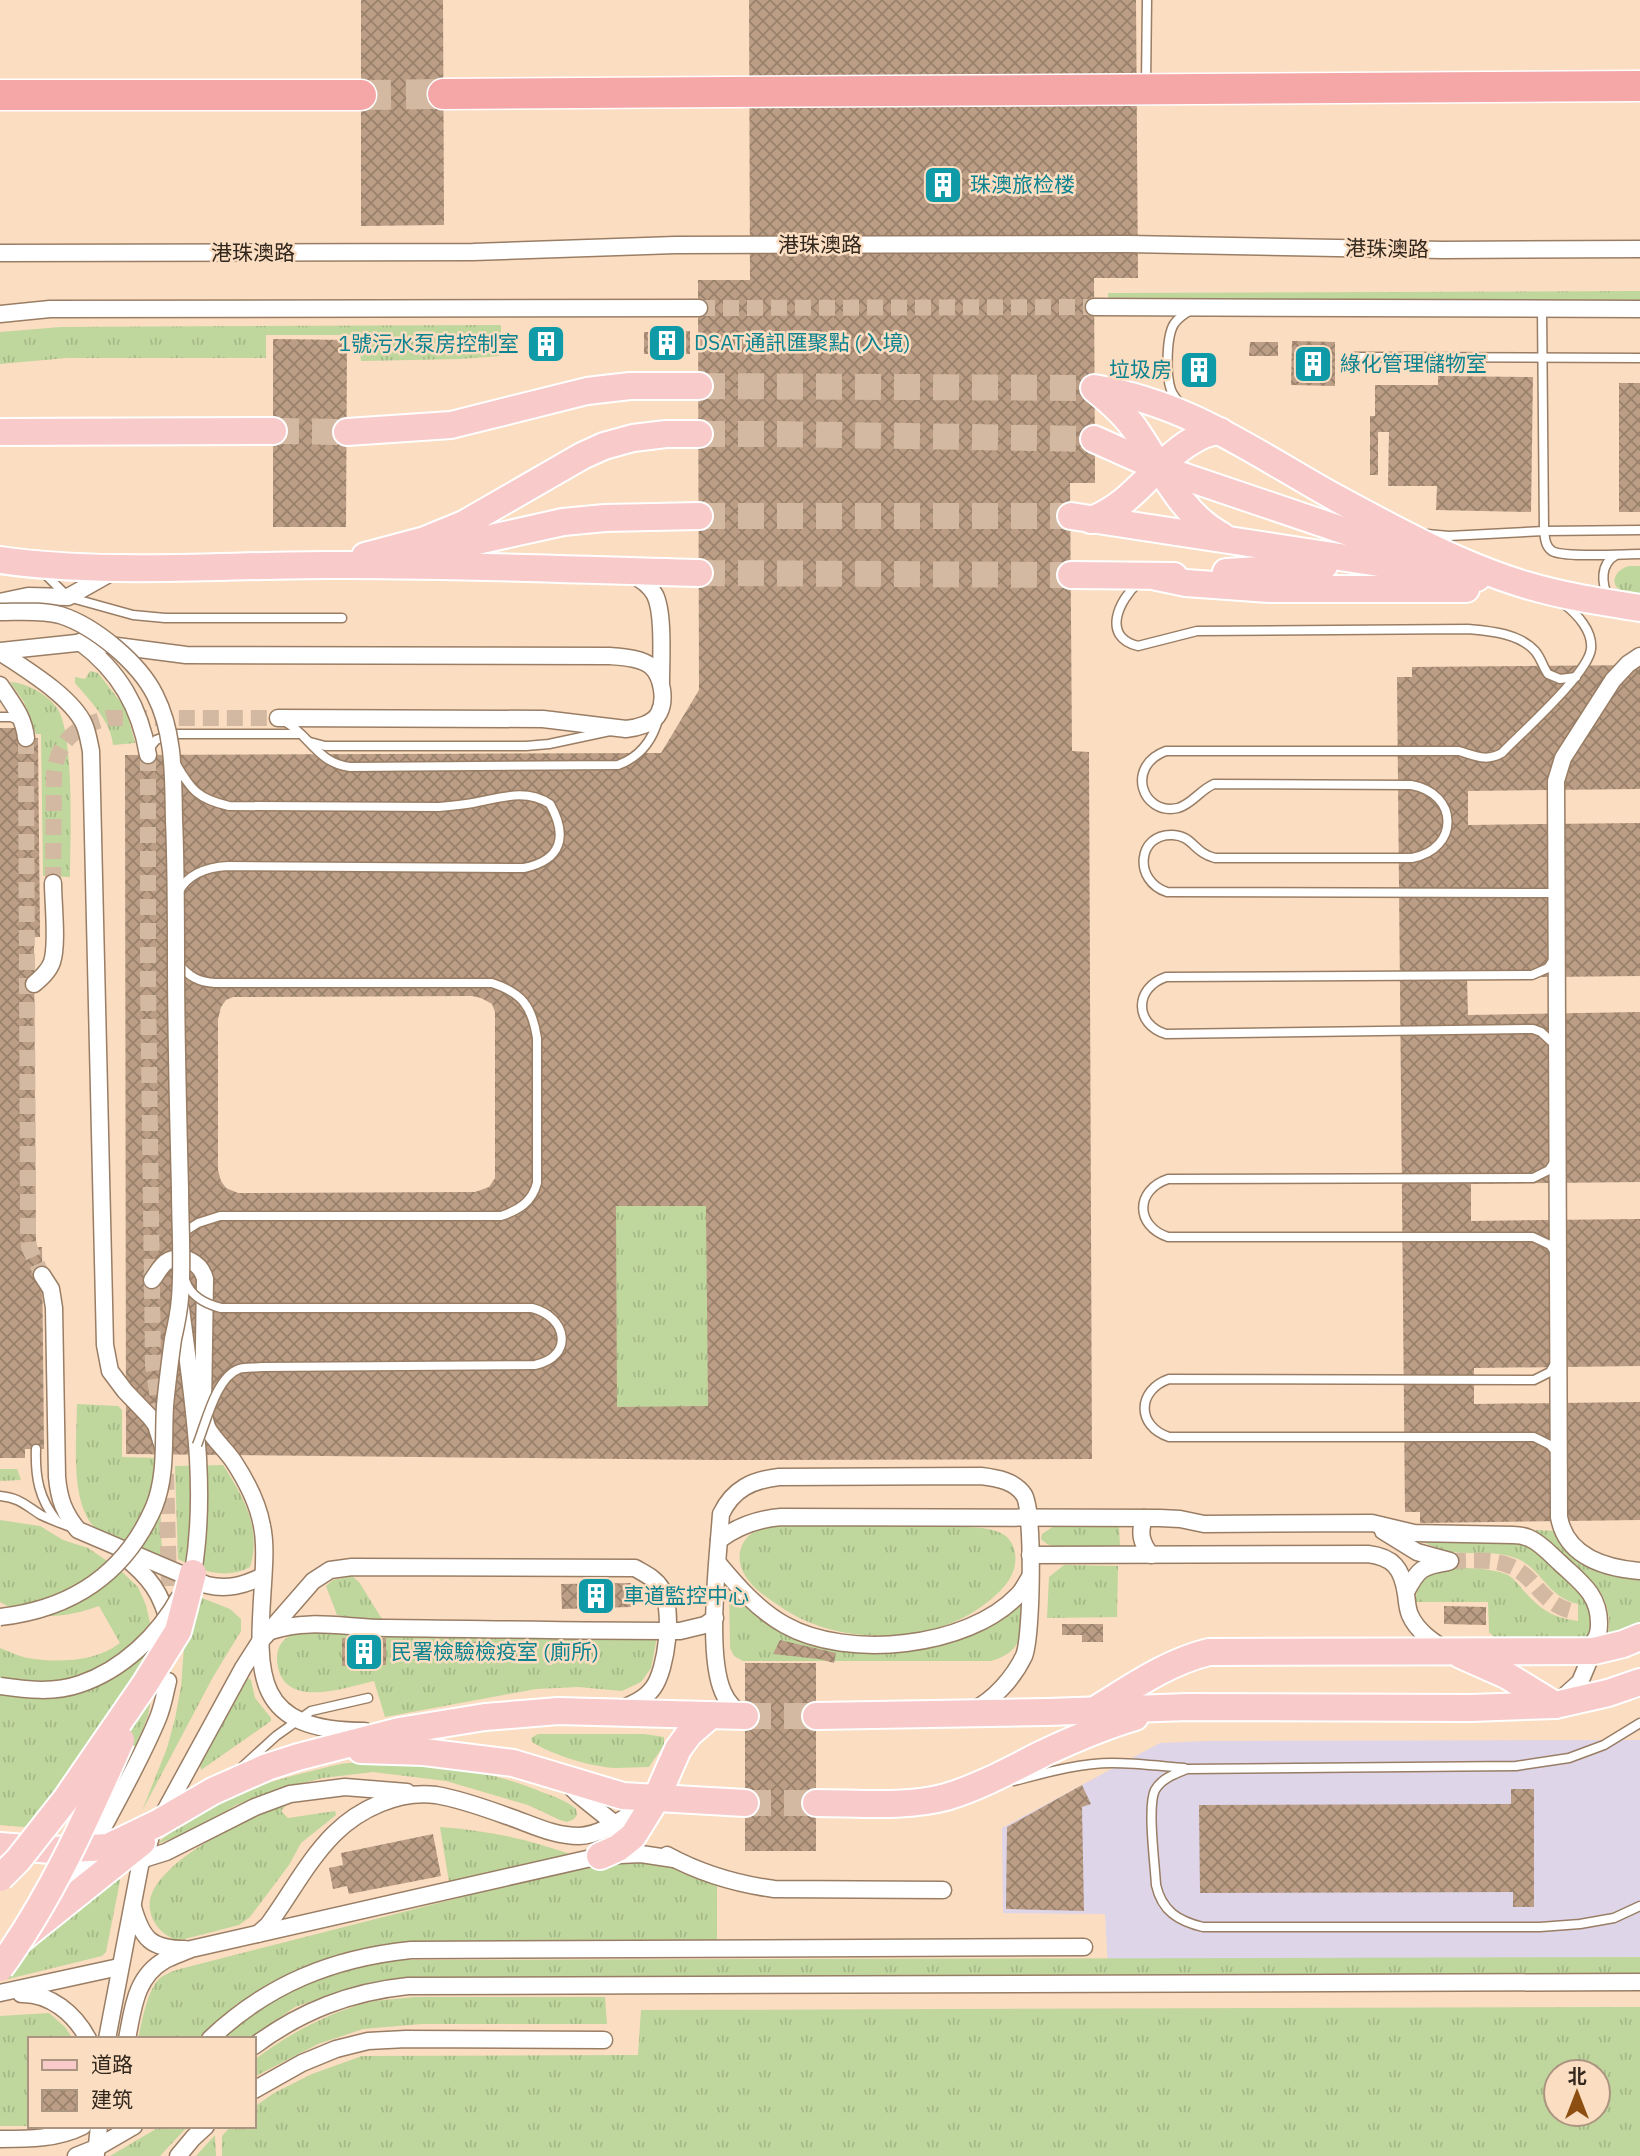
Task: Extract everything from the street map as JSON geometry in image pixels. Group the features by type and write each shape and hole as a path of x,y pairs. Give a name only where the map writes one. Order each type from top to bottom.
{"highway":[{"path":"443,94 1639,86"},
{"path":"0,95 361,95"}],"main road":[{"path":"346,432 451,425 587,391 630,386 699,386"},
{"path":"1229,541 1197,520 1159,468 1136,429 1116,406 1094,388 1142,398 1220,430 1371,516 1457,559 1536,587"},
{"path":"1220,430 1200,436 1181,449 1124,503 1108,514 1081,518 1464,575 1631,607"},
{"path":"0,432 273,431"},
{"path":"330,565 401,547 464,524 604,446 633,438 666,434 699,435"},
{"path":"1094,439 1159,468 1348,532 1381,547 1464,575"},
{"path":"330,565 422,553 563,522 605,518 699,516"},
{"path":"0,560 36,565 120,568 330,565 699,573"},
{"path":"1071,576 1151,577 1374,562"},
{"path":"1151,577 1186,583 1269,589 1536,587"},
{"path":"0,1968 51,1889 157,1683 178,1631 193,1573"},
{"path":"1094,1710 1174,1664 1209,1652 1590,1646 1623,1644 1640,1637"},
{"path":"1446,1650 1497,1670 1555,1705"},
{"path":"816,1716 1188,1707 1471,1708 1555,1705 1608,1693 1640,1682"},
{"path":"0,1878 18,1860 157,1683"},
{"path":"816,1803 909,1803 949,1796 1112,1724 1188,1707"},
{"path":"0,1953 67,1904 155,1828 185,1806 213,1791 299,1756 399,1731 512,1714 614,1711 745,1716"},
{"path":"600,1856 618,1848 623,1830 656,1799 678,1749 689,1734 711,1715"},
{"path":"399,1731 435,1736 564,1780 623,1796 745,1803"},
{"path":"321,1752 374,1749 513,1763"},
{"path":"4,1847 52,1850 108,1847 155,1828"}],"street":[{"name":"港珠澳路","path":"0,253 473,252 675,245 1101,244 1443,250 1640,248"},
{"path":"1094,307 1640,309"},
{"path":"0,314 50,309 699,308"},
{"path":"0,602 28,596 68,597 120,568"},
{"path":"278,718 543,719 620,729 636,728 659,714 662,699 659,606 648,585 625,572"},
{"path":"0,612 57,614 98,634 144,678 154,692 167,726 172,759 177,896 180,1299 194,1397 200,1516 193,1573 157,1630 129,1657 107,1672 80,1684 54,1689 0,1686"},
{"path":"0,651 80,642 186,655 626,657 652,667 661,682"},
{"path":"80,642 108,666 130,697 138,714 148,753"},
{"path":"0,651 53,689 77,714 83,723 91,751 106,1357 116,1380 143,1407 156,1425 165,1454"},
{"path":"1640,656 1613,680 1563,758 1556,780 1559,1517 1561,1529 1573,1547 1614,1568 1640,1571"},
{"path":"0,685 16,708 25,732"},
{"path":"34,984 52,962 53,883"},
{"path":"152,1280 166,1262 181,1258 195,1263 203,1271 203,1408 208,1429 235,1464 256,1502 264,1537 259,1643 262,1670 271,1695 282,1709 296,1720 329,1730 399,1731"},
{"path":"42,1275 51,1289 54,1308 57,1477 59,1497 67,1518 78,1530 207,1585 239,1586 263,1576"},
{"path":"0,1617 32,1613 76,1596 119,1562 145,1524 155,1505 163,1478 165,1404 180,1299"},
{"path":"745,1716 730,1705 719,1681 715,1653 720,1514 735,1493 753,1482 779,1477 981,1476 998,1478 1023,1492 1029,1518 1030,1555 1029,1638 1025,1654 1016,1670 990,1699 977,1709 964,1714"},
{"path":"719,1540 738,1527 765,1518 1144,1518 1180,1519 1204,1524 1372,1523 1414,1534 1502,1534 1528,1537 1539,1544 1591,1594 1600,1610 1580,1682 1555,1705"},
{"path":"1144,1518 1140,1532 1151,1555"},
{"path":"1372,1523 1417,1552 1450,1561 1434,1564 1416,1573 1406,1592"},
{"path":"104,1540 149,1579 162,1600 170,1631"},
{"path":"1030,1555 1382,1556 1394,1563 1415,1624 1446,1650"},
{"path":"718,1563 747,1596 784,1625 826,1640 868,1644 902,1644 926,1640 980,1622 1019,1595 1030,1577"},
{"path":"107,2037 142,1860 155,1828 259,1643 313,1581 330,1570 352,1567 635,1569 650,1576 660,1585 664,1595 667,1631 662,1673 651,1691 635,1703 614,1711"},
{"path":"271,1631 305,1623 370,1628 667,1631 695,1628 715,1618"},
{"path":"67,1904 91,1849 139,1762 159,1716 157,1683"},
{"path":"564,1780 623,1830 674,1859 726,1879 774,1889 943,1890"},
{"path":"111,1868 166,1852 255,1807 290,1794 345,1787 434,1795 487,1809 558,1833 581,1836 623,1830"},
{"path":"256,1935 268,1925 335,1834 358,1815 401,1797 434,1795"},
{"path":"4,1847 37,1843 82,1829 99,1819 118,1801"},
{"path":"127,2037 136,1992 144,1980 163,1961 191,1949 600,1856 641,1854 674,1859"},
{"path":"132,1906 144,1937 152,1943 173,1949 191,1949"},
{"path":"212,2037 233,2017 287,1983 375,1953 411,1950 1084,1947"},
{"path":"0,1994 119,1967"},
{"path":"256,2045 302,2015 330,2003 382,1988 408,1986 1640,1982"},
{"path":"0,1994 26,1993 54,2002 69,2014 86,2037"},
{"path":"256,2089 302,2063 336,2049 368,2041 604,2040"},
{"path":"0,2139 51,2137 79,2128"},
{"path":"96,2152 99,2128"},
{"path":"76,2156 96,2152 131,2128"},
{"path":"178,2156 204,2128"}],"lane":[{"path":"1146,90 1147,0"},
{"path":"1195,419 1182,407 1171,390 1168,378 1169,336 1172,326 1179,318 1197,307"},
{"path":"1542,309 1546,545 1558,553 1640,554"},
{"path":"1354,357 1640,358"},
{"path":"1371,516 1396,527 1449,536 1640,530"},
{"path":"1619,554 1607,563 1603,575 1605,590 1631,607"},
{"path":"36,565 68,597 133,615 165,618 342,618"},
{"path":"1151,577 1124,598 1117,615 1117,629 1129,644 1138,646 1197,631 1486,630 1523,641 1540,658 1548,674 1560,679 1576,677"},
{"path":"1536,587 1579,618 1591,639 1588,661 1576,677 1502,753 1494,757 1477,758 1459,751 1166,751 1150,759 1142,775 1142,784 1150,800 1166,808 1184,806 1204,788 1214,784 1424,787 1435,793 1443,803 1447,815 1447,828 1436,849 1425,856 1412,858 1215,858 1205,855 1185,837 1167,835 1158,838 1146,850 1143,868 1151,884 1167,892 1557,892"},
{"path":"278,718 288,723 326,760 350,767 618,765 636,756 651,738 659,714"},
{"path":"0,717 18,719 25,732"},
{"path":"148,753 156,740 172,734 303,737 314,744 324,746 526,746 549,744 620,729"},
{"path":"172,759 188,786 204,798 229,806 439,807 468,804 505,795 531,795 550,804 560,827 561,840 549,859 524,868 212,867 192,877 182,886 177,896"},
{"path":"1557,951 1548,968 1532,975 1166,977 1157,980 1145,993 1142,1010 1150,1026 1166,1034 1533,1029 1549,1038 1557,1054"},
{"path":"176,959 190,976 215,984 492,984 518,995 529,1008 537,1038 537,1183 531,1200 514,1212 501,1216 220,1216 198,1223 180,1235"},
{"path":"1558,1154 1549,1170 1533,1178 1168,1179 1151,1188 1143,1207 1146,1221 1151,1228 1168,1237 1533,1237 1550,1245 1558,1261"},
{"path":"180,1268 191,1293 209,1305 221,1308 532,1308 548,1314 560,1328 560,1348 555,1358 534,1365 240,1369 219,1385 197,1445"},
{"path":"1558,1356 1550,1372 1534,1380 1169,1379 1153,1387 1144,1404 1147,1421 1160,1434 1169,1437 1534,1437 1550,1445 1559,1461"},
{"path":"36,1449 39,1489 48,1510 58,1522"},
{"path":"0,1496 23,1501 44,1516 78,1530"},
{"path":"213,1791 296,1720 311,1711 368,1698"},
{"path":"949,1796 1091,1765 1137,1763 1187,1769 1516,1766 1569,1758 1604,1745 1640,1723"},
{"path":"1187,1769 1160,1784 1154,1793 1152,1807 1159,1897 1179,1920 1194,1925 1222,1928 1541,1927 1614,1918 1640,1906"}],"shaded area":[{"path":"1640,1740 1640,1968 1108,1969 1105,1914 1003,1913 1002,1828 1160,1743"}],"green space":[{"path":"1640,291 1640,305 1109,306 1108,293"},
{"path":"501,325 501,356 361,361 358,335 266,335 266,358 67,358 0,364 0,332 61,327"},
{"path":"1629,566 1640,566 1640,594 1622,591 1615,584 1618,573"},
{"path":"90,671 98,673 126,709 135,743 113,745 104,720 75,683 75,677 85,679"},
{"path":"10,682 30,687 42,694 57,708 63,721 69,763 70,877 43,876 41,734 36,734 24,702"},
{"path":"739,809 742,1414 597,1414 593,810"},
{"path":"77,1404 118,1406 122,1410 122,1457 159,1458 160,1559 96,1529 87,1518 76,1471"},
{"path":"223,1465 243,1501 254,1539 250,1567 232,1573 205,1570 178,1559 175,1466"},
{"path":"0,1469 17,1469 21,1480 0,1481"},
{"path":"0,1520 40,1526 63,1540 88,1548 119,1569 138,1587 146,1605 158,1660 148,1716 135,1749 119,1774 93,1800 65,1817 23,1827 0,1825 0,1648 27,1658 75,1660 99,1654 120,1643 99,1606 73,1614 49,1616 25,1612 0,1602"},
{"path":"1119,1525 1120,1547 1055,1547 1041,1539 1042,1534 1054,1526"},
{"path":"969,1527 1001,1533 1015,1550 1015,1564 1010,1579 988,1602 957,1621 916,1633 873,1636 830,1629 798,1617 756,1589 741,1568 742,1545 756,1531 766,1528"},
{"path":"1535,1530 1554,1531 1571,1553 1591,1565 1640,1578 1640,1626 1607,1640 1608,1615 1601,1593"},
{"path":"1421,1541 1522,1543 1539,1553 1587,1599 1592,1619 1588,1639 1498,1641 1489,1632 1488,1602 1416,1602 1420,1582 1431,1573 1452,1569 1478,1569 1508,1575 1547,1612 1578,1621 1578,1604 1559,1595 1518,1559 1494,1554 1452,1552"},
{"path":"1064,1565 1118,1566 1117,1617 1047,1618 1049,1577"},
{"path":"352,1576 359,1582 382,1619 357,1619 337,1615 326,1586 333,1580"},
{"path":"729,1588 766,1623 810,1642 961,1637 1000,1619 1023,1602 1021,1631 1016,1646 1010,1652 991,1661 743,1661 734,1656 730,1648"},
{"path":"197,1596 230,1609 241,1619 241,1631 213,1677 142,1811 167,1748 175,1719 184,1647 182,1618"},
{"path":"298,1631 404,1637 657,1637 651,1668 641,1682 622,1691 578,1687 536,1689 385,1717 374,1681 315,1692 301,1691 289,1686 281,1676 277,1654 283,1642"},
{"path":"246,1677 251,1680 255,1698 271,1721 201,1770 200,1764"},
{"path":"538,1734 644,1734 664,1737 664,1745 649,1767 616,1768 561,1756 532,1742 531,1738"},
{"path":"398,1761 502,1778 563,1800 576,1809 577,1815 567,1822 528,1805 446,1781 373,1772 323,1778 279,1789 236,1805 198,1829 157,1844 191,1818 250,1789 340,1764"},
{"path":"290,1801 281,1811 288,1818 335,1811 336,1815 301,1843 289,1865 250,1917 239,1925 177,1941 159,1929 150,1910 152,1893 164,1876 204,1844"},
{"path":"440,1827 506,1836 570,1854 449,1882"},
{"path":"641,1860 717,1883 717,1943 413,1944 371,1947 294,1972 237,2004 201,2037 138,2037 155,1983 176,1970 599,1862"},
{"path":"119,1876 120,1881 106,1952 102,1956 0,1981 0,1971"},
{"path":"1640,1957 1640,1973 418,1978 368,1983 335,1993 295,2007 252,2037 225,2037 262,2009 304,1985 349,1969 398,1960"},
{"path":"413,1997 605,1997 607,2024 422,2024 363,2029 318,2044 256,2076 256,2059 280,2042 309,2025 370,2002"},
{"path":"1640,2007 1640,2156 222,2156 222,2136 229,2128 256,2128 256,2106 274,2093 312,2074 362,2056 638,2055 641,2010"},
{"path":"49,2013 72,2037 28,2037 28,2126 0,2126 0,2016"},
{"path":"158,2128 186,2128 160,2156 110,2156"},
{"path":"215,2135 216,2156 196,2156"}],"building":[{"path":"361,0 443,0 444,225 361,226"},
{"path":"749,0 1136,0 1138,278 1094,278 1095,483 1070,483 1072,751 1089,752 1092,1459 719,1460 126,1454 125,755 661,753 699,690 698,280 750,280","holes":["472,996 492,1004 495,1012 495,1178 489,1187 475,1192 238,1193 226,1188 218,1170 218,1019 226,1000 233,997","616,1206 706,1206 708,1406 617,1407"]},
{"name":"DSAT通訊匯聚點 (入境)","path":"690,331 690,354 644,354 644,332"},
{"name":"1號污水泵房控制室","path":"559,332 560,356 533,356 533,333"},
{"path":"273,339 347,340 346,527 273,527"},
{"name":"綠化管理儲物室","path":"1292,341 1335,342 1335,386 1291,385"},
{"path":"1250,342 1278,342 1278,356 1249,356"},
{"name":"垃圾房","path":"1183,361 1215,362 1214,379 1183,379"},
{"path":"1438,376 1533,377 1531,512 1436,510 1437,486 1388,486 1389,432 1378,432 1378,475 1370,475 1370,416 1375,416 1375,385 1438,385"},
{"path":"1619,383 1640,383 1640,512 1619,512"},
{"path":"1640,665 1640,789 1468,791 1468,825 1640,823 1640,976 1467,978 1468,1015 1640,1012 1640,1182 1471,1184 1471,1221 1640,1219 1640,1366 1474,1368 1474,1404 1640,1402 1640,1520 1420,1523 1420,1512 1405,1512 1397,677 1412,677 1412,667"},
{"path":"0,728 23,728 23,738 38,738 40,937 34,937 36,1247 42,1247 44,1449 25,1449 25,1458 0,1458"},
{"name":"車道監控中心","path":"631,1583 631,1607 562,1609 561,1584"},
{"path":"1444,1606 1486,1607 1486,1625 1444,1624"},
{"path":"1062,1624 1103,1624 1103,1642 1082,1642 1082,1635 1062,1635"},
{"name":"民署檢驗檢疫室 (廁所)","path":"342,1638 386,1638 386,1665 342,1666"},
{"path":"780,1640 836,1653 834,1663 773,1654"},
{"path":"484,1641 487,1654 463,1657 460,1643"},
{"path":"745,1663 816,1663 816,1851 745,1851"},
{"path":"1082,1785 1091,1804 1082,1807 1084,1911 1006,1909 1007,1827"},
{"path":"1511,1789 1534,1789 1534,1907 1513,1907 1513,1892 1200,1893 1199,1805 1511,1804"},
{"path":"433,1834 441,1876 349,1894 347,1886 333,1889 329,1868 343,1865 341,1853"}],"tunnel":[{"path":"361,95 443,94"},
{"path":"699,308 1094,307"},
{"path":"699,386 1094,388"},
{"path":"273,431 347,432"},
{"path":"699,434 1094,439"},
{"path":"699,516 1071,516"},
{"path":"699,573 1071,575"},
{"path":"53,883 54,774 64,743 78,730 108,718 278,718"},
{"path":"26,738 28,1234 29,1247 42,1275"},
{"path":"148,755 153,1365 161,1420"},
{"path":"166,1474 170,1619"},
{"path":"1450,1561 1503,1563 1527,1577 1554,1603 1575,1612"},
{"path":"745,1716 816,1716"},
{"path":"745,1803 816,1803"}],"place":[{"name":"珠澳旅检楼","path":"943,185"},
{"name":"DSAT通訊匯聚點 (入境)","path":"667,343"},
{"name":"1號污水泵房控制室","path":"546,344"},
{"name":"綠化管理儲物室","path":"1313,364"},
{"name":"垃圾房","path":"1199,370"},
{"name":"車道監控中心","path":"596,1596"},
{"name":"民署檢驗檢疫室 (廁所)","path":"364,1652"}]}
